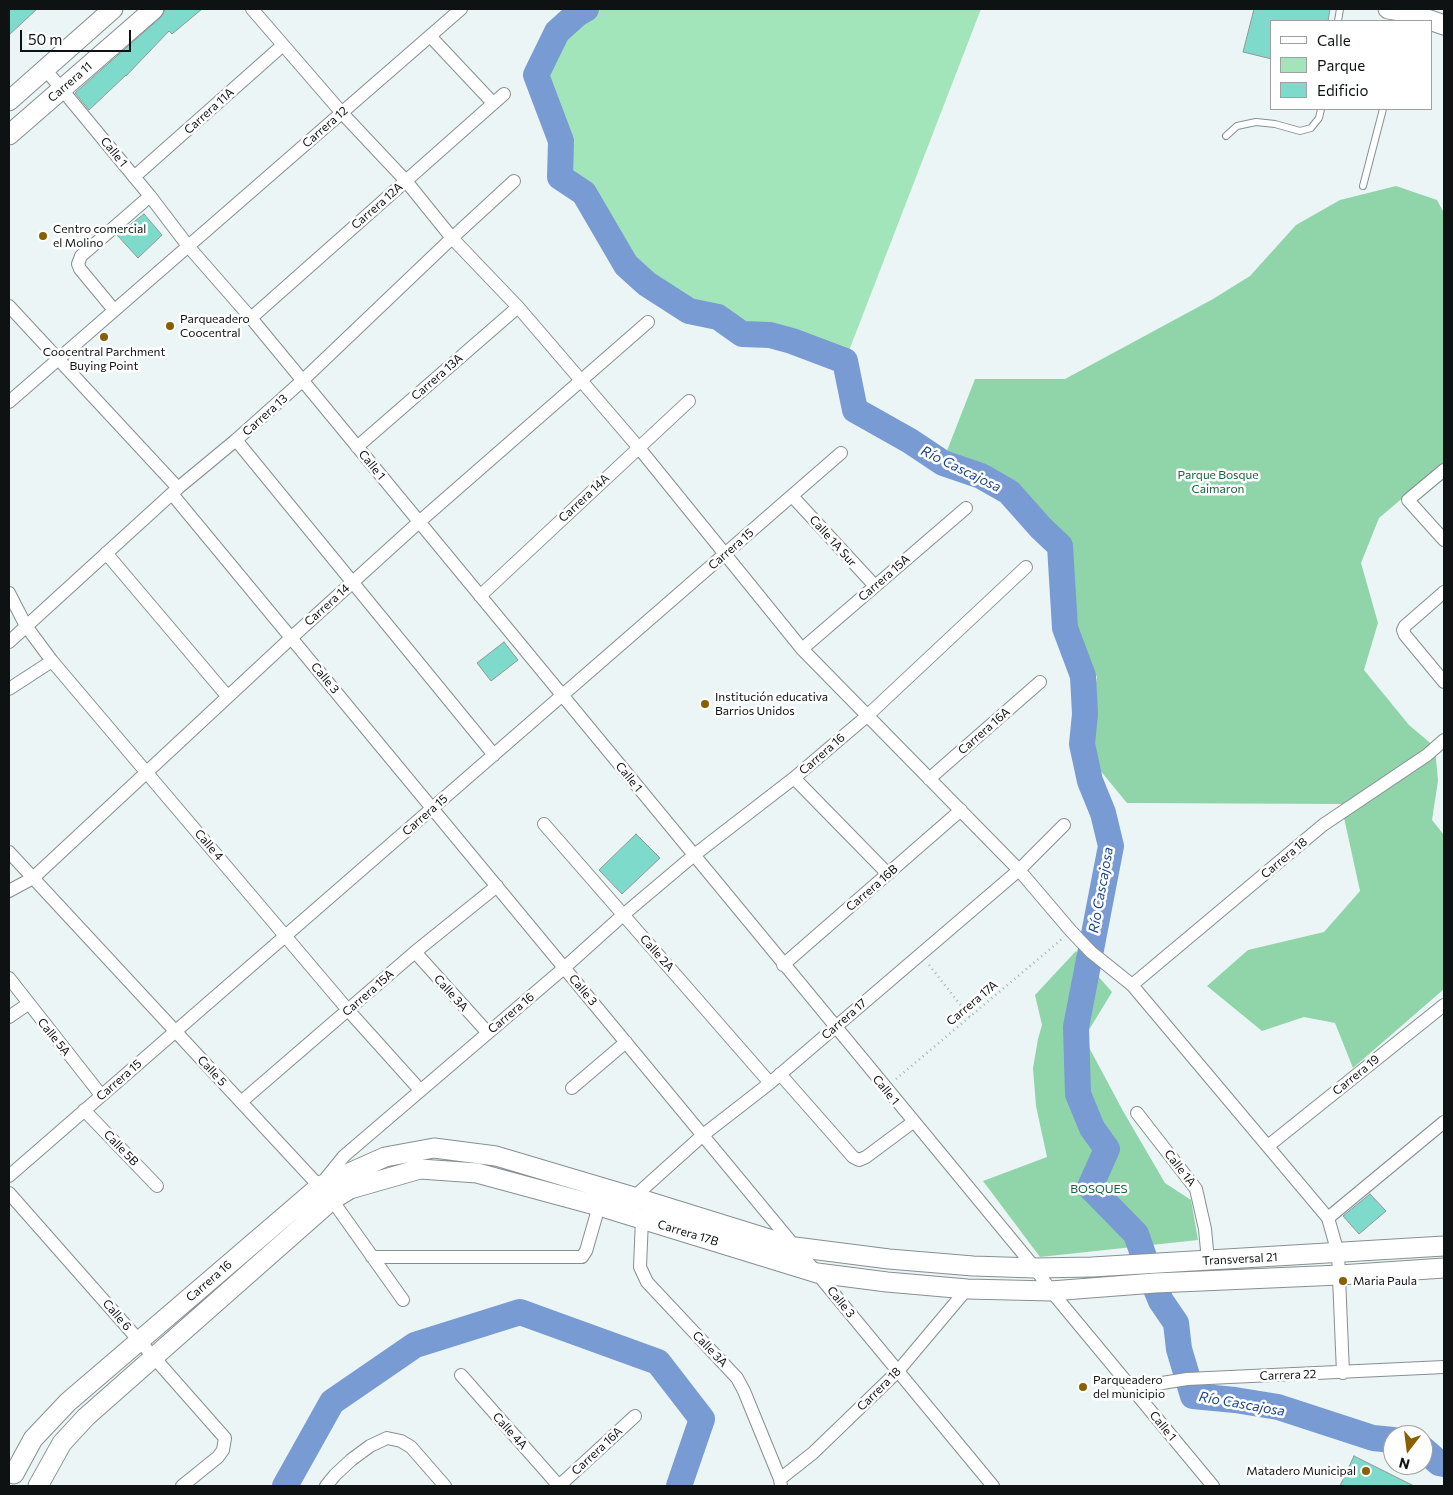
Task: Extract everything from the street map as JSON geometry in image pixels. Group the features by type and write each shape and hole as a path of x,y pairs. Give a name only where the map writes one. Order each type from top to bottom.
{"street":[{"path":"9,101 113,9"},
{"name":"Carrera 11","path":"9,135 154,9"},
{"path":"252,9 342,113 406,181 452,238 518,306 639,448 802,649 1019,870 1091,952 1132,986 1328,1218 1338,1253 1343,1373"},
{"name":"Carrera 12","path":"9,402 462,9"},
{"path":"1388,9 1411,13 1430,20"},
{"path":"430,36 493,103"},
{"name":"Carrera 11A","path":"134,177 283,44"},
{"name":"Calle 1","path":"45,69 150,196 188,246 251,318 1213,1486"},
{"name":"Carrera 12A","path":"251,318 504,94"},
{"name":"Carrera 13","path":"9,642 175,491 302,381 514,181"},
{"path":"114,310 80,269 78,264 81,256 150,196"},
{"name":"Calle 3","path":"9,306 175,491 291,638 993,1486"},
{"name":"Carrera 13A","path":"357,447 518,306"},
{"name":"Carrera 14","path":"9,891 33,878 418,522 648,322"},
{"name":"Carrera 14A","path":"480,596 689,401"},
{"path":"236,440 494,755"},
{"name":"Carrera 15","path":"9,1176 841,454"},
{"path":"1444,470 1408,500 1444,540"},
{"name":"Calle 1A Sur","path":"792,496 874,586"},
{"name":"Carrera 15A","path":"802,649 966,508"},
{"path":"106,554 228,697"},
{"name":"Carrera 16","path":"36,1486 62,1443 86,1417 326,1193 344,1156 693,856 794,778 867,716 1026,567"},
{"path":"1444,592 1404,626 1403,630 1405,635 1444,682"},
{"name":"Calle 4","path":"9,593 26,626 52,662 348,1010 420,1090"},
{"path":"9,689 52,662"},
{"name":"Carrera 16A","path":"929,780 1040,682"},
{"name":"Carrera 18","path":"1132,986 1323,825 1427,754 1444,740"},
{"path":"794,778 888,874"},
{"name":"Carrera 16B","path":"783,965 961,810"},
{"name":"Calle 2A","path":"544,824 699,1000 853,1157 859,1160 866,1157 913,1122"},
{"name":"Carrera 17","path":"634,1197 703,1135 775,1079 1019,870 1064,825"},
{"name":"Calle 5","path":"9,852 326,1193 402,1300"},
{"name":"Carrera 15A","path":"242,1102 415,952 497,886"},
{"name":"Calle 3A","path":"415,952 488,1033"},
{"name":"Calle 5A","path":"9,978 101,1096"},
{"path":"9,1017 28,1004"},
{"name":"Carrera 19","path":"1268,1146 1444,1005"},
{"path":"572,1088 626,1042"},
{"name":"Calle 5B","path":"84,1110 157,1186"},
{"name":"Calle 1A","path":"1137,1113 1196,1189 1205,1228 1206,1261"},
{"path":"1328,1218 1444,1122"},
{"name":"Carrera 17B","path":"326,1193 385,1157 434,1148 496,1156 794,1247 889,1259 973,1266 1035,1268"},
{"name":"Carrera 17B","path":"326,1193 350,1189 420,1169 477,1174 599,1206 817,1273 887,1282 967,1288 1051,1290 1340,1275"},
{"name":"Calle 6","path":"9,1193 225,1438 223,1450 218,1457 182,1486"},
{"name":"Carrera 16","path":"11,1473 33,1439 68,1402 139,1341 326,1193"},
{"path":"634,1197 636,1217"},
{"path":"372,1257 582,1257 586,1252 599,1206"},
{"name":"Calle 3A","path":"636,1217 640,1267 647,1282 736,1378 744,1391 780,1482"},
{"name":"Transversal 21","path":"1035,1268 1206,1261 1444,1246"},
{"path":"1340,1275 1444,1268"},
{"name":"Carrera 18","path":"780,1482 814,1453 898,1371 967,1288"},
{"name":"Carrera 22","path":"1131,1388 1188,1379 1444,1367"},
{"name":"Calle 4A","path":"461,1375 559,1486"},
{"name":"Carrera 16A","path":"559,1486 634,1416"},
{"path":"326,1486 335,1475 370,1446 387,1438 401,1441 412,1447 445,1486"},
{"path":"11,1473 36,1486"}],"lane":[{"path":"1226,136 1237,126 1256,122 1300,130 1311,128 1320,118 1321,110"},
{"path":"1363,186 1383,110"}],"path":[{"name":"Carrera 17A","path":"885,1088 1071,931"},
{"path":"920,953 970,1017"}],"green space":[{"path":"586,9 981,9 845,361 792,341 770,335 742,334 718,317 689,311 647,284 626,265 584,193 560,177 561,141 536,75 557,32 577,14"},
{"name":"Parque Bosque Caimaron","path":"1396,186 1437,200 1444,213 1444,463 1379,518 1361,563 1378,623 1364,670 1409,725 1435,747 1438,781 1432,820 1444,835 1444,989 1353,1068 1335,1023 1304,1017 1262,1031 1207,986 1248,950 1324,932 1360,891 1341,804 1127,803 1085,752 1097,677 1072,632 1066,540 1044,525 1013,488 943,461 975,379 1065,379 1213,299 1250,276 1296,225 1340,200"},
{"name":"BOSQUES","path":"1076,951 1112,992 1084,1038 1123,1111 1165,1183 1191,1200 1198,1240 1040,1257 983,1181 1047,1157 1036,1106 1033,1068 1042,1025 1035,995"}],"building":[{"path":"9,9 37,9 9,35"},
{"path":"165,9 202,9 172,34 169,31 126,76 89,110 75,93 161,17"},
{"path":"1254,9 1330,9 1328,20 1270,20 1270,59 1243,52"},
{"path":"144,214 162,235 138,258 117,235"},
{"path":"504,642 518,660 491,681 477,663"},
{"path":"636,834 660,858 622,894 599,870"},
{"path":"1370,1194 1386,1211 1359,1234 1343,1216"},
{"name":"Matadero Municipal","path":"1354,1456 1383,1470 1383,1475 1392,1475 1414,1486 1340,1486"}],"waterway":[{"name":"Río Cascajosa","path":"586,9 577,14 557,32 536,75 561,141 560,177 584,193 626,265 647,284 689,311 718,317 742,334 770,335 792,341 845,361 855,410 910,441 943,463 981,476 1009,492 1060,546 1065,628 1083,676 1085,714 1082,744 1090,781 1103,813 1111,846 1076,1027 1078,1094 1092,1128 1107,1149 1090,1187 1136,1234 1161,1301 1176,1323 1179,1349 1193,1396 1278,1407 1373,1438 1383,1439"},
{"path":"285,1486 332,1402 415,1345 520,1312 658,1362 702,1419 679,1486"},
{"name":"Río Cascajosa","path":"1433,1458 1439,1463 1444,1464"}],"place":[{"name":"Centro comercial el Molino","path":"43,236"},
{"name":"Parqueadero Coocentral","path":"170,326"},
{"name":"Coocentral Parchment Buying Point","path":"104,337"},
{"name":"Institución educativa Barrios Unidos","path":"705,704"},
{"name":"Maria Paula","path":"1343,1281"},
{"name":"Parqueadero del municipio","path":"1083,1387"},
{"name":"Matadero Municipal","path":"1366,1471"}]}
